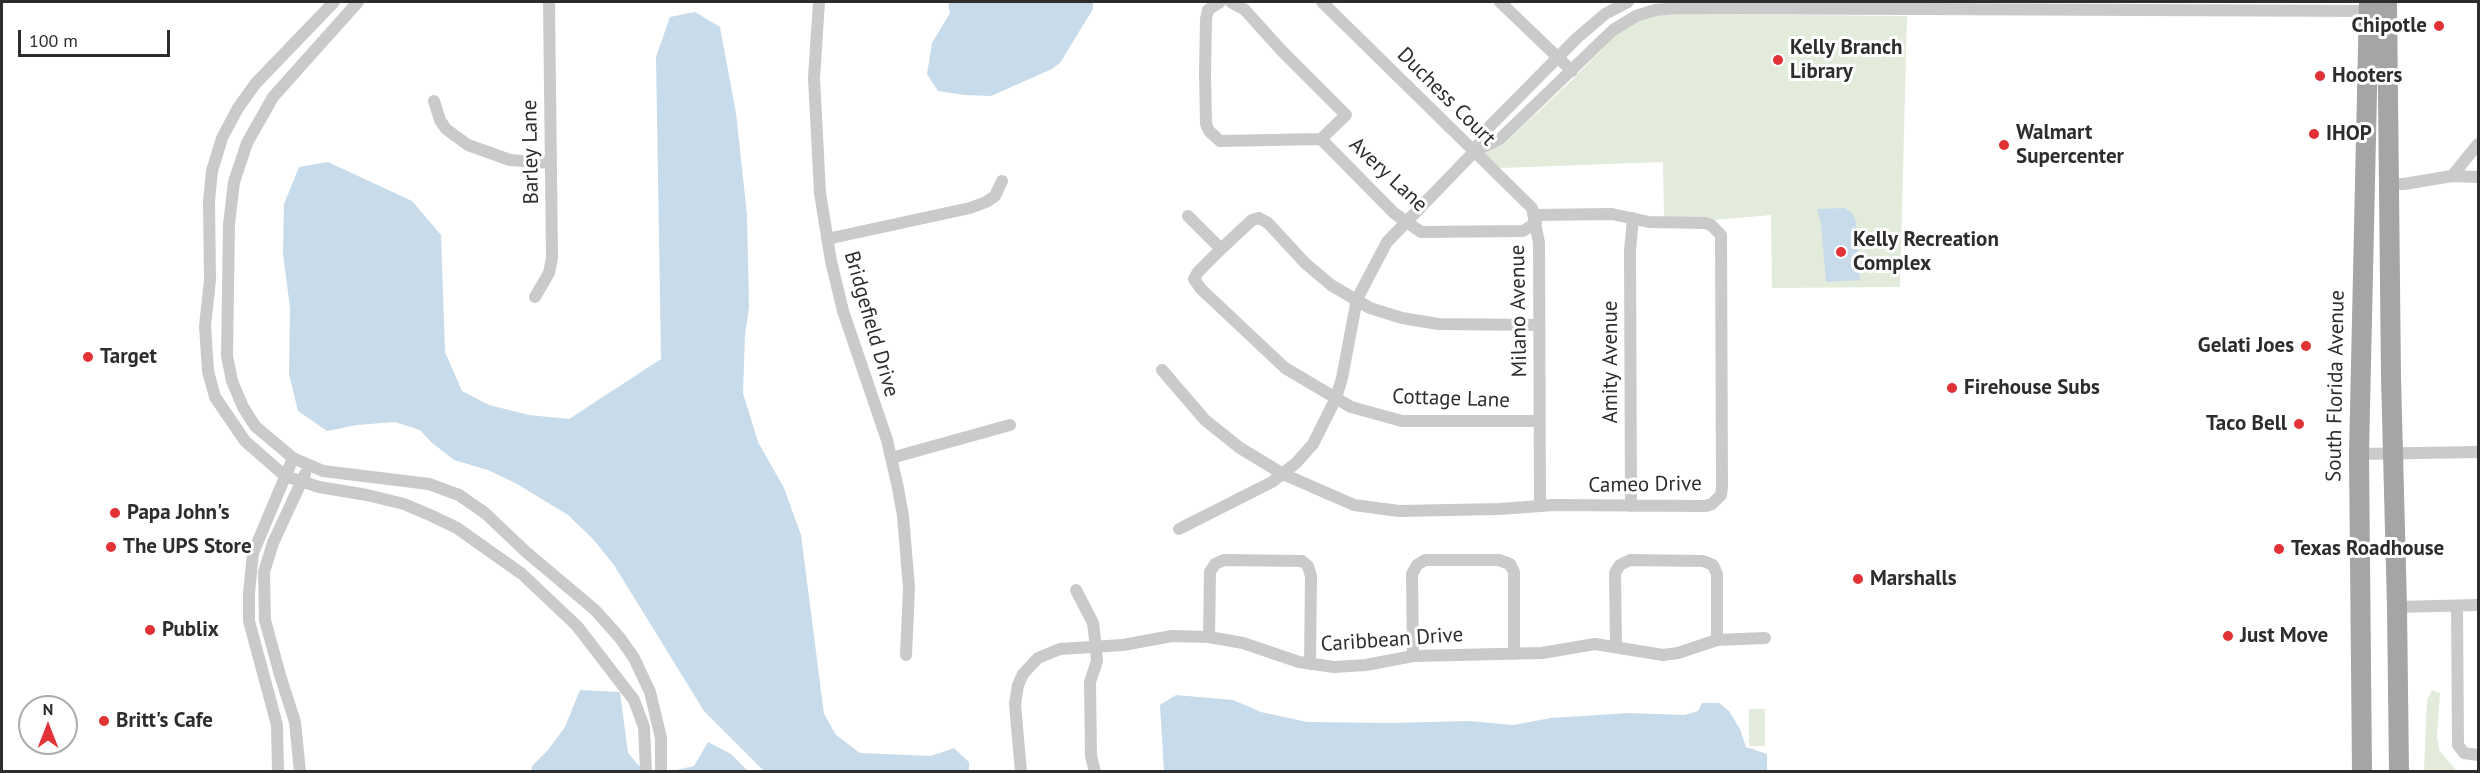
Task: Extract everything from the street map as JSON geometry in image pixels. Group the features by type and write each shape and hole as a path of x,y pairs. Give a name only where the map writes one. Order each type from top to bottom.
{"main road":[{"name":"South Florida Avenue","path":"2362,771 2359,454 2364,181 2378,6"},
{"path":"2378,6 2389,184 2399,771"},
{"path":"2364,181 2378,200 2380,248 2391,283"}],"street":[{"path":"334,2 256,82 238,108 222,138 212,171 209,201 210,280 205,326 208,371 215,397 245,441 285,476 394,502 430,515 457,528 522,574 577,626 634,700 644,727 646,770"},
{"path":"358,2 273,97 247,143 234,183 229,224 227,356 232,381 243,407 255,426 293,458 323,471 429,484 459,495 485,513 525,551 595,610 634,658 650,692 661,738 662,770"},
{"name":"Barley Lane","path":"535,297 549,273 552,258 549,2"},
{"name":"Bridgefield Drive","path":"819,2 814,78 820,193 827,239 851,340 891,458 903,516 909,588 906,655"},
{"path":"1220,2 1208,10 1206,20 1206,124 1209,132 1220,141 1322,139 1346,115 1245,10 1231,2"},
{"name":"Duchess Court","path":"1322,2 1532,208 1535,219"},
{"path":"1500,2 1572,71"},
{"path":"1179,529 1255,492 1283,474 1313,444 1336,398 1357,299 1387,242 1474,152 1489,127 1557,59 1593,24 1628,2"},
{"path":"1474,152 1500,139 1613,30 1636,16 1664,9 1703,5 2378,6"},
{"path":"434,101 440,120 446,129 468,145 510,160 551,163"},
{"name":"Avery Lane","path":"1322,139 1406,222 1421,232 1523,231 1535,219"},
{"path":"2452,176 2478,144"},
{"path":"2389,184 2404,184 2452,176 2478,177"},
{"path":"827,239 978,205 994,196 1002,181"},
{"name":"Cameo Drive","path":"1162,370 1205,420 1262,464 1338,500 1372,509 1471,510 1540,506 1706,506 1717,500 1722,487 1721,235 1712,225 1705,223 1649,222 1612,214 1535,219"},
{"path":"1188,216 1221,249 1251,220 1263,219 1316,273 1344,294 1381,312 1438,324 1539,325"},
{"name":"Amity Avenue","path":"1631,506 1630,251 1633,218"},
{"name":"Milano Avenue","path":"1535,219 1539,325 1540,506"},
{"name":"Cottage Lane","path":"1221,249 1194,279 1201,289 1285,368 1351,407 1402,421 1539,421"},
{"path":"891,458 1010,425"},
{"path":"2359,454 2478,452"},
{"path":"278,771 277,725 249,621 249,593 254,553 293,458"},
{"path":"300,771 295,722 265,620 264,572 268,556 309,465"},
{"path":"1209,637 1210,572 1215,564 1224,560 1302,561 1308,566 1311,576 1311,664"},
{"path":"1413,656 1412,574 1425,560 1499,560 1510,564 1514,572 1514,654"},
{"path":"1616,646 1615,573 1620,565 1630,560 1702,561 1713,565 1717,574 1717,640"},
{"path":"1076,590 1093,623 1096,648 1097,661 1090,682 1091,756 1095,771"},
{"path":"2397,607 2478,605"},
{"path":"2457,606 2458,745 2464,753 2478,755"},
{"name":"Caribbean Drive","path":"1021,771 1016,692 1023,674 1038,658 1060,650 1096,648 1172,636 1209,637 1243,643 1311,664 1349,667 1413,656 1462,653 1542,653 1594,644 1663,655 1678,653 1732,637 1765,638"}],"green space":[{"path":"1680,14 1907,16 1900,287 1772,288 1771,215 1714,220 1664,217 1663,162 1501,168 1496,167 1483,154 1504,144 1616,35 1637,22 1654,16"},
{"path":"2432,690 2440,693 2437,736 2439,750 2457,771 2424,771 2427,700"},
{"path":"1749,709 1765,709 1765,746 1749,746"}],"water":[{"path":"948,2 1093,2 1093,9 1060,63 1052,69 991,96 964,95 938,91 927,74 932,43 950,13"},
{"path":"695,12 720,27 736,113 747,215 749,308 745,334 743,393 758,442 784,488 801,535 824,714 836,735 860,753 931,756 954,748 969,762 969,771 764,771 704,711 614,565 593,539 568,515 517,484 488,470 454,460 420,430 395,422 357,425 327,431 298,411 289,374 290,308 283,254 284,204 299,167 328,162 412,201 441,235 445,352 462,391 489,405 529,415 569,419 661,359 656,57 670,17"},
{"name":"Kelly Recreation Complex","path":"1845,208 1852,213 1856,222 1860,280 1826,282 1821,224 1817,209"},
{"path":"580,690 620,692 628,753 641,771 531,772 532,766 565,727"},
{"path":"1176,695 1233,700 1261,712 1307,722 1469,721 1513,725 1551,718 1629,713 1685,715 1698,711 1702,703 1719,703 1729,711 1740,729 1746,747 1767,754 1767,771 1164,771 1160,705"},
{"path":"708,742 731,754 748,771 667,772 694,766"}],"place":[{"name":"Chipotle","path":"2439,26"},
{"name":"Kelly Branch Library","path":"1778,60"},
{"name":"Hooters","path":"2320,76"},
{"name":"IHOP","path":"2314,134"},
{"name":"Walmart Supercenter","path":"2004,145"},
{"name":"Kelly Recreation Complex","path":"1841,252"},
{"name":"Gelati Joes","path":"2306,346"},
{"name":"Target","path":"88,357"},
{"name":"Firehouse Subs","path":"1952,388"},
{"name":"Taco Bell","path":"2299,424"},
{"name":"Papa John's","path":"115,513"},
{"name":"The UPS Store","path":"111,547"},
{"name":"Texas Roadhouse","path":"2279,549"},
{"name":"Marshalls","path":"1858,579"},
{"name":"Publix","path":"150,630"},
{"name":"Just Move","path":"2228,636"},
{"name":"Britt's Cafe","path":"104,721"}]}
